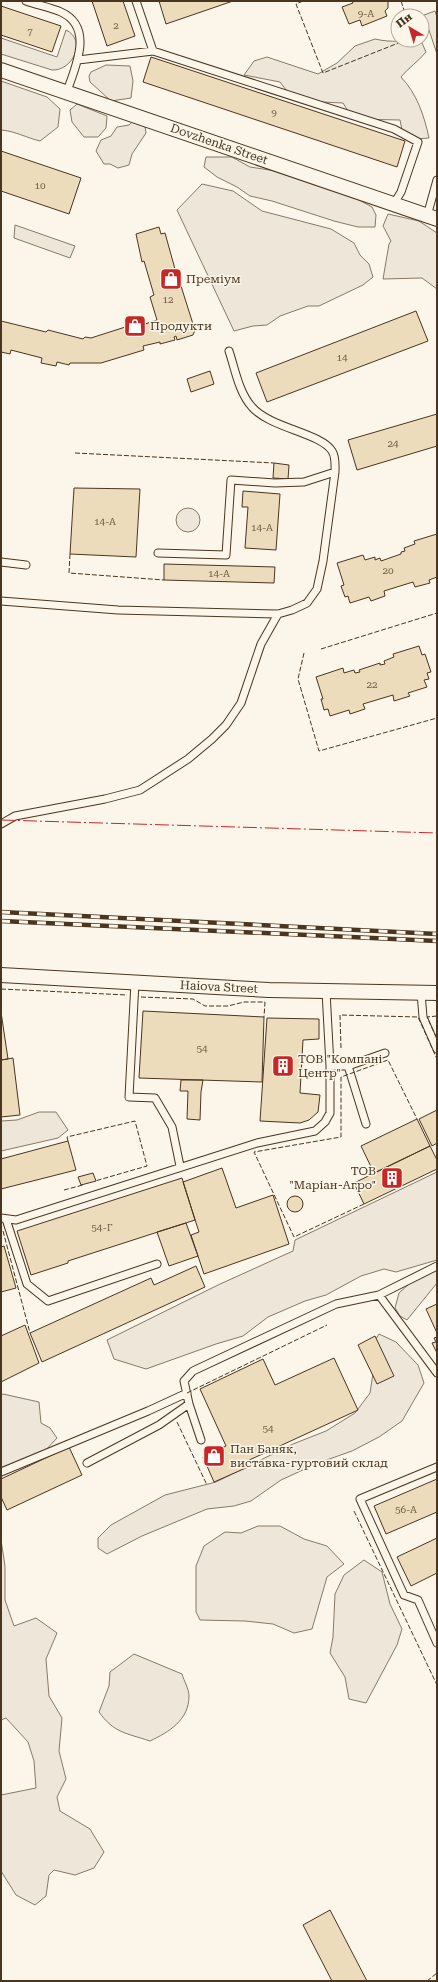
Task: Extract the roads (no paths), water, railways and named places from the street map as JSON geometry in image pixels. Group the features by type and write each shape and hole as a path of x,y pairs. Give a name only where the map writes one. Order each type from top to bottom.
{"street":[{"name":"Dovzhenka Street","path":"1,70 67,91 393,205 432,217"},
{"name":"Haiova Street","path":"1,975 326,991 437,993"}],"lane":[{"path":"26,1 62,12 75,22 80,30 78,60 67,91"},
{"path":"136,1 153,51"},
{"path":"78,60 153,51 394,129 418,142 401,192 393,205"},
{"path":"432,217 437,180"},
{"path":"1,601 118,610 278,614 292,610 307,603 317,588 335,472 335,458 332,450 326,446 266,419 252,407 245,396 229,351"},
{"path":"158,552 226,555 231,480 275,483 304,482 335,472"},
{"path":"1,562 26,565"},
{"path":"1,824 15,816 105,799 140,790 188,759 217,734 241,703 262,644 278,614"},
{"path":"135,982 129,1097 156,1098 172,1127 180,1166"},
{"path":"157,1264 48,1301 27,1284 4,1219 16,1220 180,1166 257,1143 315,1131 325,1122 330,1113 330,1066 326,991"},
{"path":"421,993 423,1017 437,1049"},
{"path":"330,1066 348,1066 385,1053"},
{"path":"348,1066 366,1124"},
{"path":"201,1440 189,1404 184,1381 193,1371 208,1362 336,1304 379,1295 437,1266"},
{"path":"379,1295 437,1373"},
{"path":"1,1472 148,1411 187,1393"},
{"path":"88,1463 159,1425 189,1404"},
{"path":"437,1467 360,1499 404,1595 418,1600 437,1643"}],"railway":[{"path":"1,912 437,934"},
{"path":"1,921 437,941"}],"place":[{"name":"Преміум","path":"171,279"},
{"name":"Продукти","path":"135,326"},
{"name":"ТОВ \"Компані Центр\"","path":"283,1066"},
{"name":"ТОВ \"Маріан-Агро\"","path":"392,1178"},
{"name":"Пан Баняк, виставка-гуртовий склад","path":"214,1456"}]}
